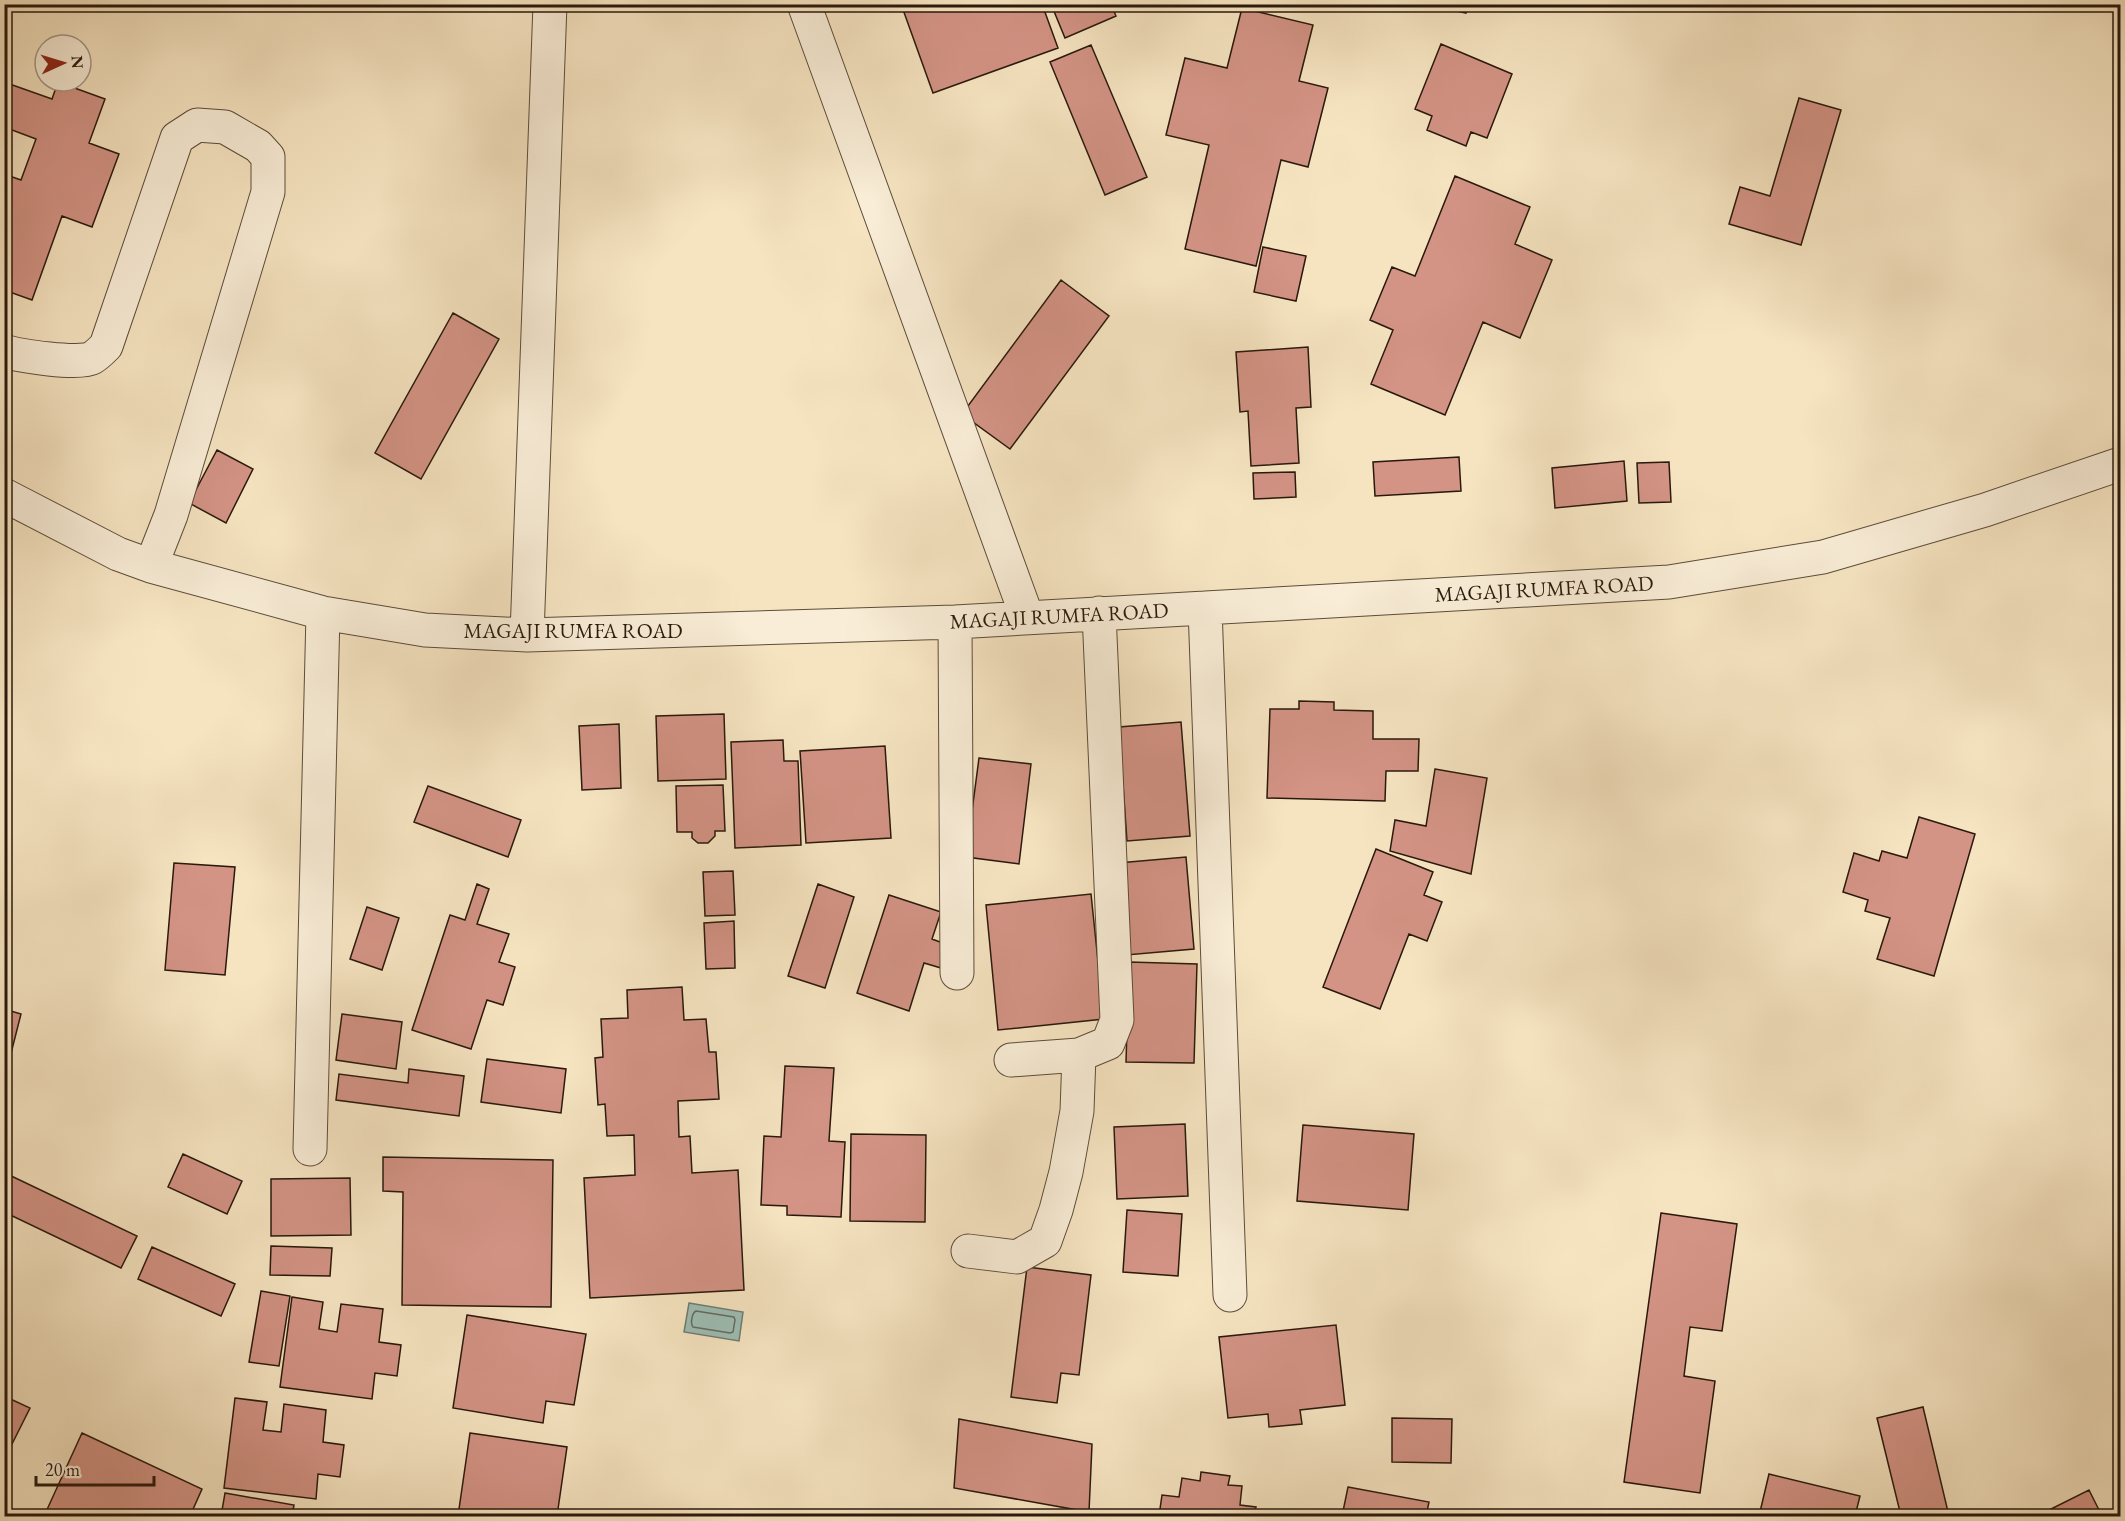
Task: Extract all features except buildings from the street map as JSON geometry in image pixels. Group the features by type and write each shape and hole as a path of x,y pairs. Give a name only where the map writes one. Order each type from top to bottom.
{"street":[{"path":"526,635 550,4"},
{"path":"804,4 1027,617"},
{"path":"4,351 16,355 78,361 92,359 106,346 177,138 197,125 225,127 258,146 268,157 268,192 182,481 151,566"},
{"name":"MAGAJI RUMFA ROAD","path":"4,495 118,554 151,566 323,613 425,630 526,635 955,622 1669,582 1823,556 1985,510 2121,464"},
{"path":"1204,608 1230,1295"},
{"path":"310,1149 323,613"},
{"path":"1011,1060 1079,1055 1108,1043 1118,1020 1099,613"},
{"path":"955,622 957,972"},
{"path":"968,1251 1017,1257 1045,1241 1066,1172 1077,1111 1079,1055"}],"water":[{"path":"689,1303 743,1312 739,1341 684,1332"}]}
